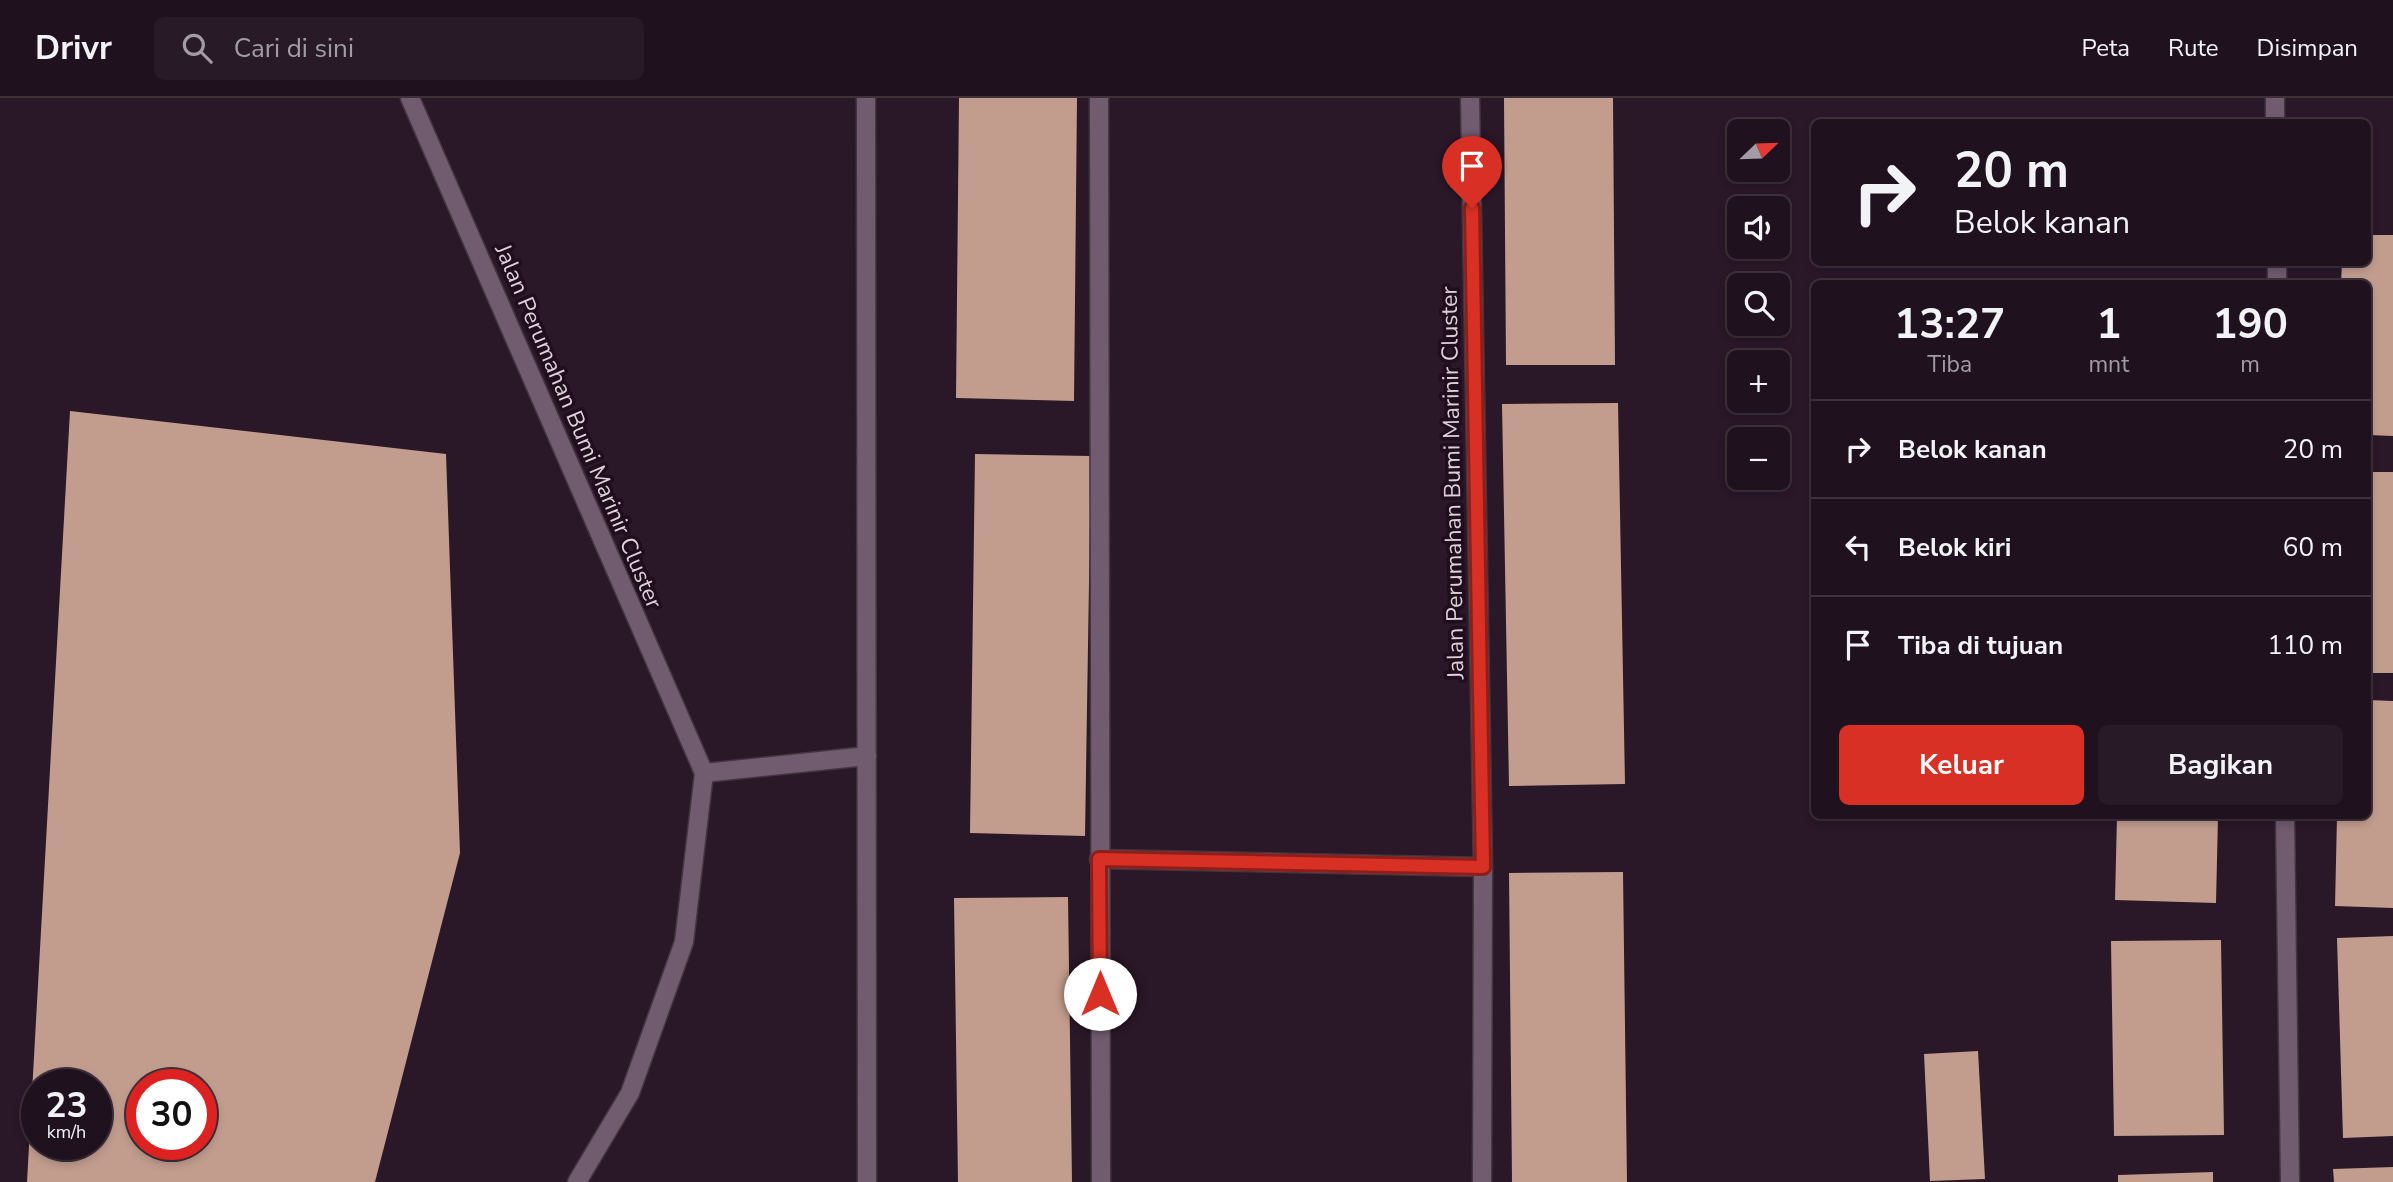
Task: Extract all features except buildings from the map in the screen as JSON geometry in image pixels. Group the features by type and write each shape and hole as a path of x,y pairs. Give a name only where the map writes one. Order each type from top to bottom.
{"street":[{"name":"Jalan Perumahan Bumi Marinir Cluster","path":"410,98 704,773"},
{"path":"866,98 867,1182"},
{"path":"1099,98 1101,1182"},
{"name":"Jalan Perumahan Bumi Marinir Cluster","path":"1471,98 1483,867 1482,1182"},
{"path":"2274,98 2275,119"},
{"path":"577,1182 630,1093 684,942 704,773 867,756"},
{"path":"2285,819 2290,1182"},
{"path":"1099,859 1483,867"}],"route":[{"path":"1100,994 1099,859 1483,867 1472,208"}]}
